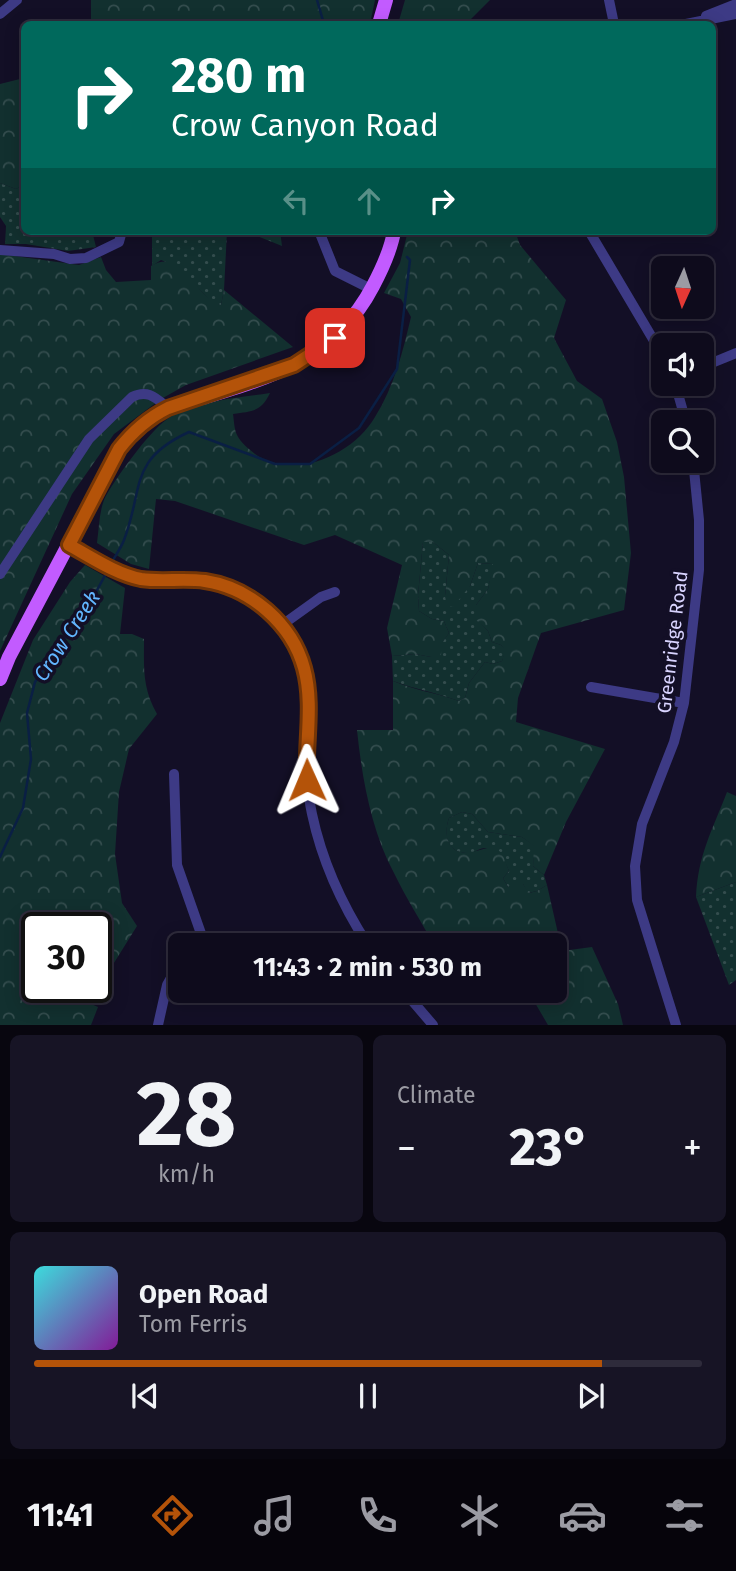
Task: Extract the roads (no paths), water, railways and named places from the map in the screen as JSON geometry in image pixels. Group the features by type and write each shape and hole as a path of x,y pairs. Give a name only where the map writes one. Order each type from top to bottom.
{"main road":[{"path":"380,21 386,0"},
{"path":"0,679 9,657 124,442 153,416 168,408 294,365 335,338 355,316 371,289 382,268 393,235"}],"street":[{"path":"0,14 17,0"},
{"path":"609,0 613,21"},
{"path":"701,20 711,12 736,4"},
{"path":"697,21 736,14"},
{"path":"0,250 54,254 70,259 86,258 119,242 121,235"},
{"path":"321,235 335,271 371,289"},
{"path":"591,235 651,336"},
{"path":"714,361 736,353"},
{"path":"0,574 89,439 132,397 141,392 150,394 168,408"},
{"name":"Greenridge Road","path":"676,1025 637,900 635,866 642,824 674,742 684,703 699,570 699,520 694,473"},
{"path":"69,545 141,579 204,581 228,587 254,601 282,625 295,645 304,668 307,686 306,754 312,814 328,869 357,933"},
{"path":"282,625 321,597 335,592"},
{"path":"592,687 684,703"},
{"path":"174,774 177,865 201,933"},
{"path":"158,1025 168,983"},
{"path":"414,1003 433,1025"}],"waterway":[{"name":"Crow Creek","path":"317,0 323,21"},
{"name":"Crow Creek","path":"111,564 124,540 141,477 147,465 156,453 189,432 275,464 310,464 359,428 397,369 410,260 407,257"},
{"name":"Crow Creek","path":"0,857 23,808 31,759 27,713 35,682 108,570"}]}
